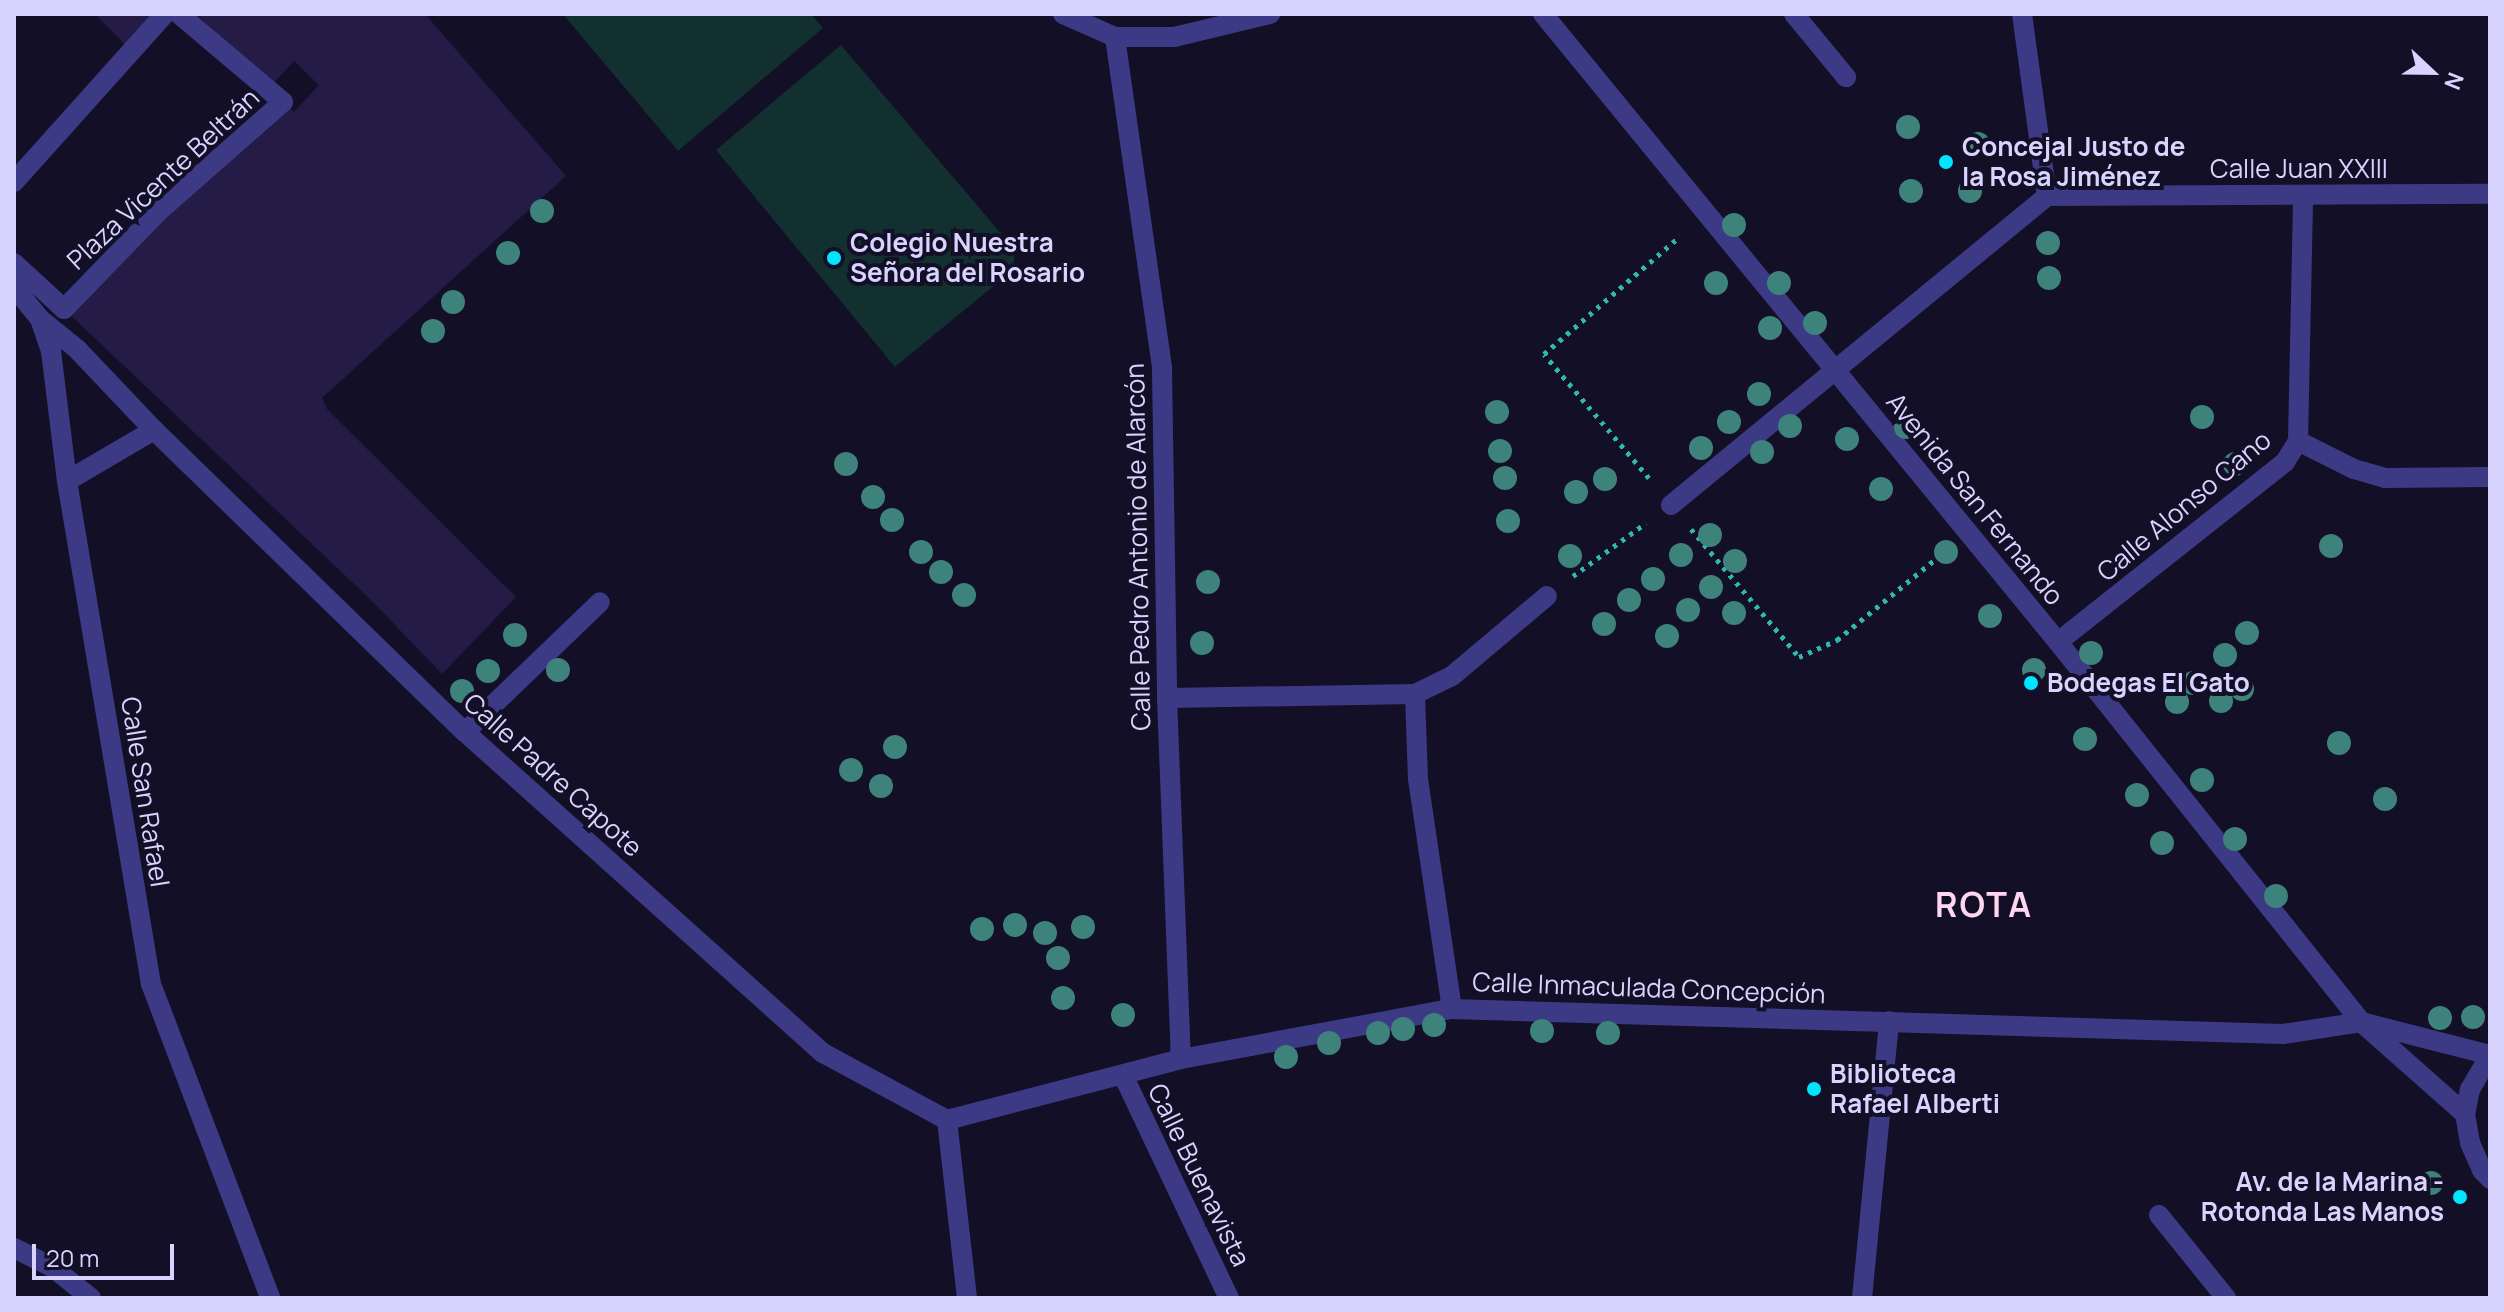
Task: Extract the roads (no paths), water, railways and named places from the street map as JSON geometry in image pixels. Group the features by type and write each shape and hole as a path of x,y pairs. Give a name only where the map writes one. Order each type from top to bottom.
{"street":[{"path":"14,182 165,14"},
{"name":"Plaza Vicente Beltrán","path":"14,263 64,309 159,211 283,102 179,14"},
{"path":"1063,14 1115,37 1174,37 1270,14"},
{"name":"Avenida San Fernando","path":"1543,14 2058,642 2361,1022 2465,1114"},
{"path":"1794,14 1846,77"},
{"path":"1671,505 2047,196 2022,14"},
{"name":"Calle Pedro Antonio de Alarcón","path":"1115,37 1162,369 1167,698 1181,1059"},
{"name":"Calle Juan XXIII","path":"2047,196 2490,194"},
{"name":"Calle Alonso Cano","path":"2058,642 2285,462 2298,441 2303,195"},
{"name":"Calle San Rafael","path":"14,287 40,319 51,351 67,481 151,984 270,1298"},
{"name":"Calle Padre Capote","path":"40,319 77,349 154,430 465,732 823,1053 947,1120"},
{"path":"67,481 154,430"},
{"path":"2298,441 2354,469 2385,478 2490,477"},
{"path":"1167,698 1415,694 1452,676 1547,596"},
{"path":"465,732 600,602"},
{"path":"1415,694 1418,779 1452,1009"},
{"name":"Calle Inmaculada Concepción","path":"947,1120 1181,1059 1452,1009 2283,1034 2361,1022"},
{"path":"1862,1298 1889,1021"},
{"path":"2361,1022 2490,1055 2470,1089 2465,1114 2470,1143 2490,1179"},
{"name":"Calle Buenavista","path":"1123,1075 1229,1298"},
{"path":"947,1120 967,1298"},
{"path":"2159,1215 2226,1298"},
{"path":"14,1248 52,1267 91,1298"}],"place":[{"name":"Concejal Justo de la Rosa Jiménez","path":"1946,162"},
{"name":"Colegio Nuestra Señora del Rosario","path":"834,258"},
{"name":"Bodegas El Gato","path":"2031,683"},
{"name":"Biblioteca Rafael Alberti","path":"1814,1089"},
{"name":"Av. de la Marina - Rotonda Las Manos","path":"2460,1197"}],"district":[{"name":"ROTA","path":"1984,905"}]}
